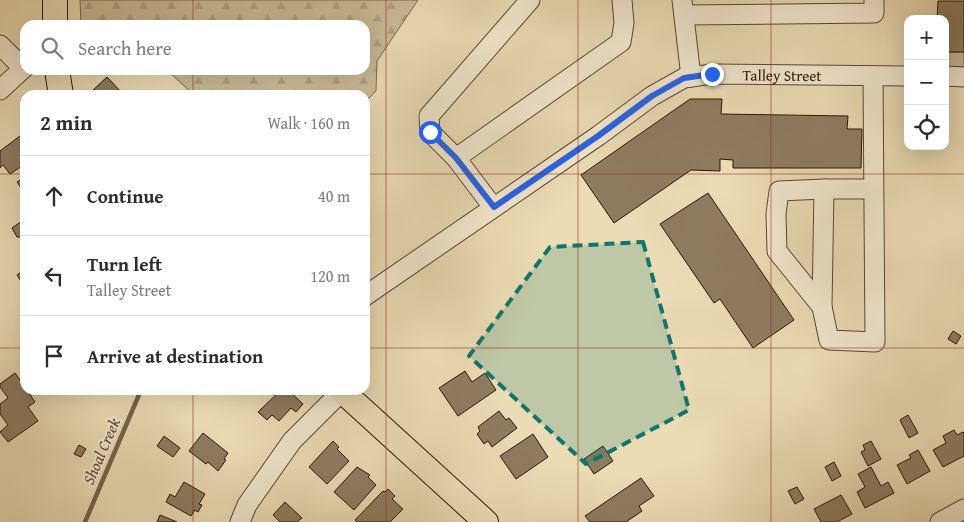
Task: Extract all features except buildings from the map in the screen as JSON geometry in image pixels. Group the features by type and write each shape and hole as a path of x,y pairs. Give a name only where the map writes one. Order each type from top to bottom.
{"main road":[{"path":"55,0 56,20"},
{"path":"58,75 60,90"},
{"path":"346,395 486,522"}],"street":[{"path":"494,207 456,158 430,132 429,116 530,0"},
{"path":"456,158 621,42 624,23 622,0"},
{"path":"691,77 683,8 737,7 874,13 874,0"},
{"path":"0,45 20,64"},
{"path":"0,90 20,72"},
{"name":"Talley Street","path":"370,293 598,136 652,96 684,78 712,74 904,76"},
{"path":"824,188 822,307 829,340 875,342 873,76"},
{"path":"949,76 964,77"},
{"path":"822,307 777,250 776,214 779,191 824,188 873,190"},
{"path":"240,522 247,505 292,441 336,395"},
{"path":"940,522 964,509"}],"highlighted area":[{"path":"643,242 689,410 586,464 469,356 550,247"}],"green space":[{"path":"80,0 418,0 377,61 376,91 370,97 370,90 189,90 172,75 370,75 370,20 81,20"},
{"path":"949,52 964,52 964,67 949,67"}],"waterway":[{"name":"Shoal Creek","path":"85,522 139,395"}],"route":[{"path":"430,132 456,158 494,207 598,136 652,96 684,78 712,74"}]}
